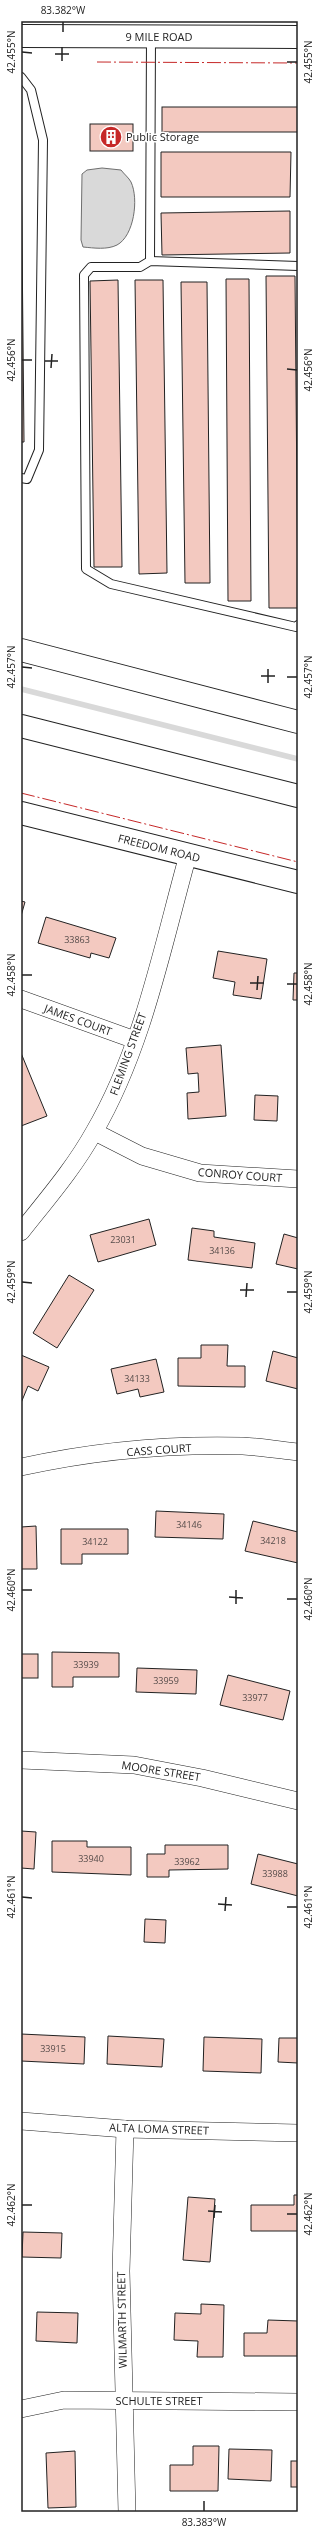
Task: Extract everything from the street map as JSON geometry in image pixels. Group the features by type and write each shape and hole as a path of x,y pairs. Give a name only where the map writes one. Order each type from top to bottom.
{"main road":[{"name":"9 MILE ROAD","path":"21,36 298,37"},
{"path":"21,650 298,722"},
{"path":"21,726 298,796"},
{"name":"FREEDOM ROAD","path":"21,812 298,882"}],"street":[{"name":"FLEMING STREET","path":"21,1232 71,1169 95,1132 118,1086 135,1040 188,855"},
{"name":"JAMES COURT","path":"21,999 135,1040"},
{"name":"CONROY COURT","path":"95,1132 142,1156 200,1173 298,1179"},
{"name":"CASS COURT","path":"21,1467 46,1461 151,1448 244,1446 298,1452"},
{"name":"MOORE STREET","path":"21,1760 134,1765 202,1778 298,1802"},
{"name":"ALTA LOMA STREET","path":"21,2121 124,2129 298,2133"},
{"name":"WILMARTH STREET","path":"124,2129 121,2271 127,2512"},
{"name":"SCHULTE STREET","path":"21,2409 64,2400 298,2402"}],"lane":[{"path":"150,261 151,37"},
{"path":"21,77 31,90 43,140 39,450 27,479 21,478"},
{"path":"21,90 31,90"},
{"path":"298,266 150,261 140,268 91,267 84,275 86,569 111,584 296,627 298,625"}],"shaded area":[{"path":"102,168 121,170 130,180 135,198 135,207 131,226 123,240 113,247 83,247 81,240 82,174 87,170"}],"building":[{"path":"162,107 298,107 298,132 162,132"},
{"name":"Public Storage","path":"90,124 133,124 133,151 90,151"},
{"path":"21,136 24,442 21,442"},
{"path":"161,152 291,152 290,197 161,197"},
{"path":"290,211 290,253 162,255 161,213"},
{"path":"266,276 295,276 298,608 269,608"},
{"path":"226,279 249,279 251,601 228,601"},
{"path":"118,280 122,567 94,567 90,281"},
{"path":"135,280 163,280 167,573 139,574"},
{"path":"181,282 207,282 210,583 185,583"},
{"path":"21,901 25,902 21,916"},
{"path":"46,917 116,938 109,958 91,953 90,958 38,943"},
{"path":"218,951 267,959 261,999 233,995 235,982 213,978"},
{"path":"294,973 298,973 298,1000 293,1000"},
{"path":"221,1045 226,1116 188,1119 187,1093 199,1092 198,1073 188,1074 186,1048"},
{"path":"21,1053 47,1116 21,1126"},
{"path":"255,1095 278,1096 277,1121 254,1120"},
{"path":"149,1219 156,1245 98,1262 90,1235"},
{"path":"192,1228 214,1231 214,1237 255,1243 252,1268 188,1260"},
{"path":"284,1234 298,1238 298,1269 276,1264"},
{"path":"69,1275 94,1290 57,1348 33,1333"},
{"path":"201,1345 228,1345 227,1366 245,1366 245,1387 178,1386 178,1358 201,1358"},
{"path":"273,1351 298,1358 298,1389 266,1381"},
{"path":"21,1355 49,1367 38,1391 28,1386 21,1403"},
{"path":"156,1359 164,1392 140,1397 138,1389 117,1394 111,1369"},
{"path":"156,1511 224,1514 223,1539 155,1537"},
{"path":"253,1521 298,1532 298,1563 245,1551"},
{"path":"36,1526 37,1569 21,1569 21,1527"},
{"path":"61,1529 128,1529 128,1554 82,1554 82,1564 61,1564"},
{"path":"52,1652 119,1653 119,1677 73,1677 73,1687 52,1687"},
{"path":"21,1654 38,1654 38,1678 21,1678"},
{"path":"137,1668 197,1670 196,1694 136,1692"},
{"path":"228,1675 290,1691 283,1720 220,1705"},
{"path":"21,1831 36,1832 34,1869 21,1868"},
{"path":"52,1841 87,1841 87,1847 131,1847 131,1875 52,1872"},
{"path":"165,1845 228,1845 228,1869 169,1870 169,1877 147,1877 147,1854 165,1854"},
{"path":"258,1854 298,1864 298,1896 251,1884"},
{"path":"145,1919 166,1920 165,1943 144,1942"},
{"path":"21,2034 85,2037 84,2064 21,2061"},
{"path":"108,2036 164,2039 162,2067 107,2064"},
{"path":"204,2037 262,2039 261,2073 203,2071"},
{"path":"279,2038 298,2038 298,2063 278,2062"},
{"path":"294,2195 298,2195 298,2231 251,2231 251,2205 294,2205"},
{"path":"188,2197 215,2199 210,2262 183,2260"},
{"path":"23,2232 62,2233 61,2258 22,2257"},
{"path":"201,2304 224,2305 223,2357 197,2357 198,2341 174,2340 175,2313 201,2314"},
{"path":"37,2312 78,2313 77,2343 36,2341"},
{"path":"268,2320 298,2321 298,2356 244,2356 244,2333 267,2333"},
{"path":"193,2446 219,2446 218,2491 170,2491 170,2465 193,2465"},
{"path":"229,2449 272,2450 271,2481 228,2479"},
{"path":"75,2451 76,2507 48,2508 46,2453"},
{"path":"291,2461 298,2461 298,2487 291,2487"}],"waterway":[{"path":"21,689 298,759"}],"power":[{"path":"97,62 298,63"},
{"path":"21,793 298,862"}],"place":[{"name":"Public Storage","path":"111,137"}]}
